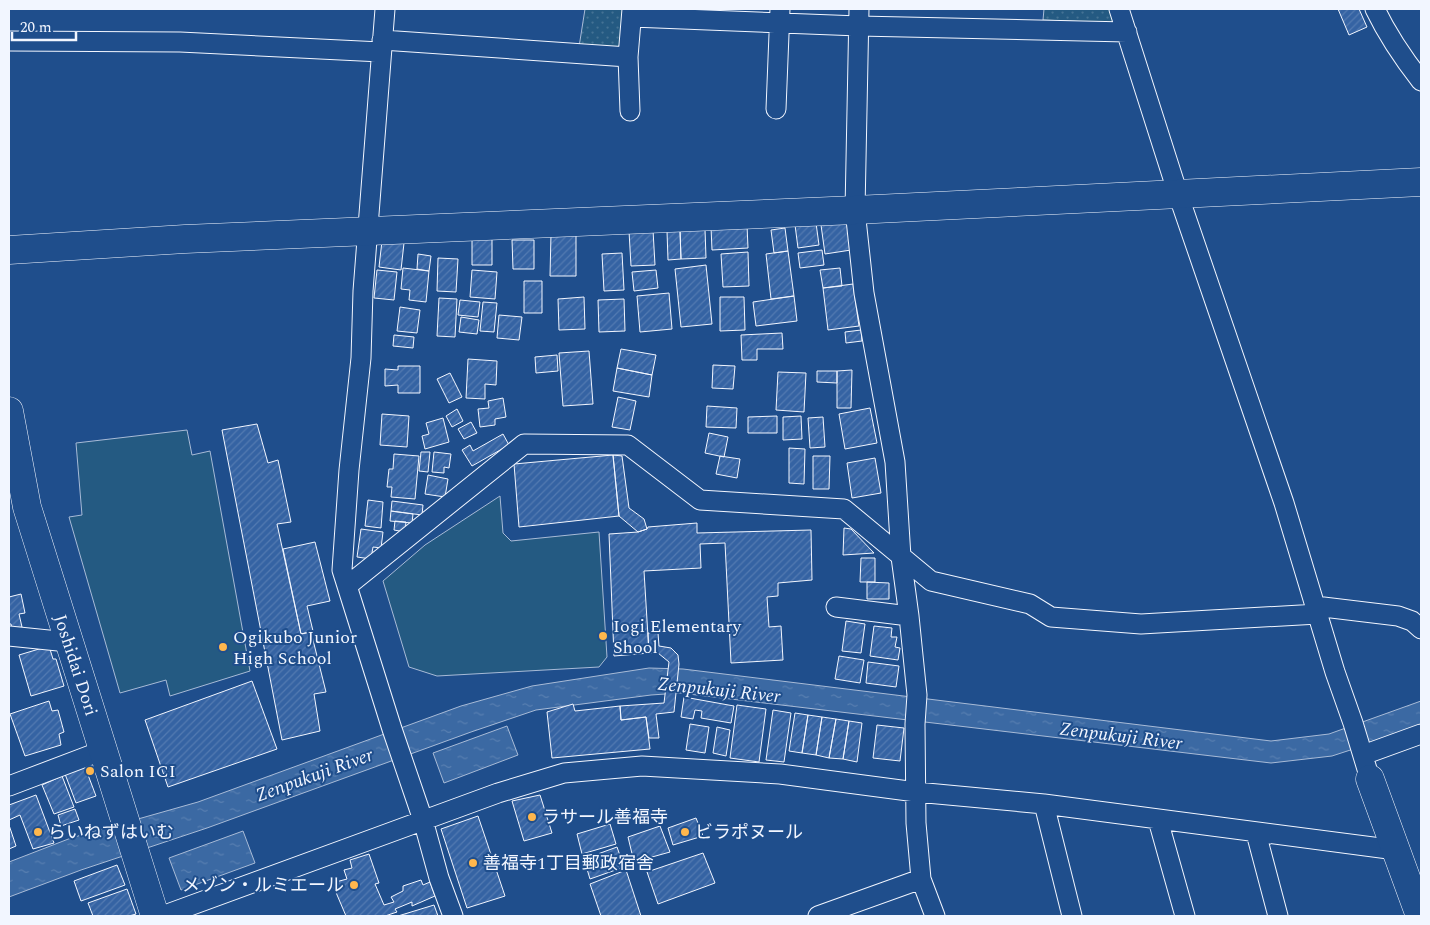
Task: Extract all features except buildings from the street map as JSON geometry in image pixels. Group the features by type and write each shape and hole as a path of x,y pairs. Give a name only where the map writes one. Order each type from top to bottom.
{"street":[{"path":"384,9 363,291 361,358 349,470 342,570 423,820 439,878 453,916"},
{"path":"1119,9 1178,194 1281,494 1335,672 1354,724 1415,912"},
{"path":"1375,9 1387,34 1421,82"},
{"path":"630,111 628,57 632,13 859,18 1127,32"},
{"path":"776,109 779,16"},
{"path":"859,18 855,210 864,293 895,462 901,557 917,694 916,823 922,879 935,916"},
{"path":"9,41 382,46 628,57"},
{"path":"9,250 368,231 855,210 1421,182"},
{"name":"Joshidai Dori","path":"9,411 27,507 155,916"},
{"path":"347,586 524,444 628,445 700,500 844,509 931,581 1030,604 1051,616 1140,624 1316,610 1387,614 1412,621 1421,629"},
{"path":"836,607 909,616"},
{"path":"9,636 68,642"},
{"path":"1365,762 1421,734"},
{"path":"9,786 104,750"},
{"path":"162,916 498,793 564,773 642,766 780,774 916,792 1044,804 1396,850"},
{"path":"1044,804 1072,916"},
{"path":"1158,820 1185,916"},
{"path":"1256,833 1278,916"},
{"path":"818,916 922,879"}],"shaded area":[{"path":"585,9 628,9 622,50 579,47"},
{"path":"1044,9 1110,9 1114,23 1043,20"},
{"path":"187,430 192,455 210,451 250,671 170,696 166,680 120,693 69,517 82,515 76,443"},
{"path":"500,496 503,533 511,541 599,532 607,657 599,667 437,676 409,667 383,581 425,545"}],"water":[{"name":"Zenpukuji River","path":"649,668 683,669 1271,741 1329,734 1421,701 1421,727 1332,756 1271,763 680,693 651,695 536,710 9,897 9,862 71,838 198,802 461,706 532,686"},
{"path":"507,726 518,755 444,783 433,753"},
{"path":"243,831 255,863 181,890 169,858"}],"place":[{"name":"Iogi Elementary Shool","path":"603,636"},
{"name":"Ogikubo Junior High School","path":"223,647"},
{"name":"Salon ICI","path":"90,771"},
{"name":"ラサール善福寺","path":"532,817"},
{"name":"らいねずはいむ","path":"38,832"},
{"name":"ビラポヌール","path":"685,832"},
{"name":"善福寺1丁目郵政宿舎","path":"473,863"},
{"name":"メゾン・ルミエール","path":"354,885"}]}
